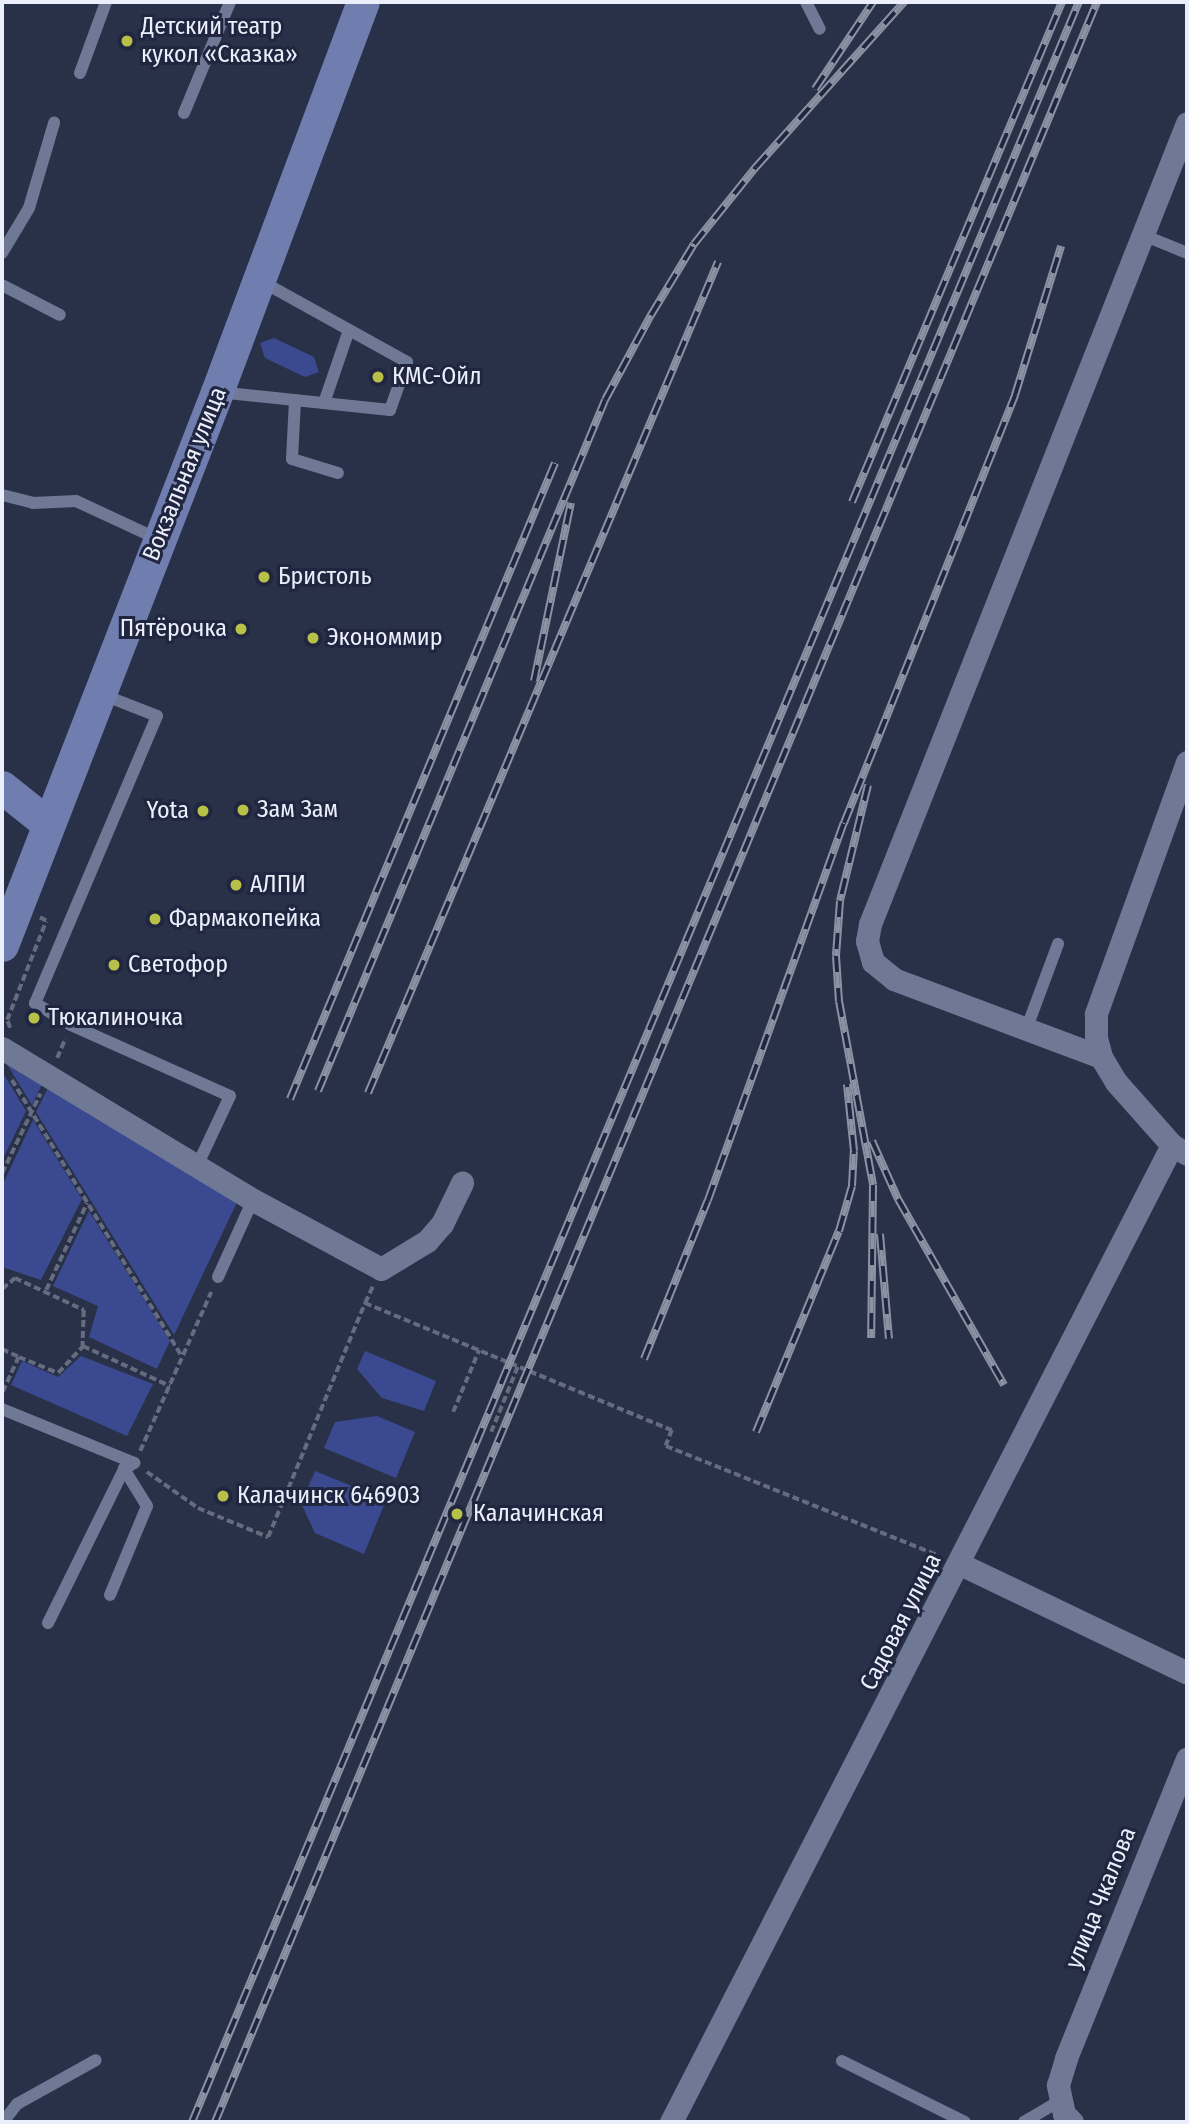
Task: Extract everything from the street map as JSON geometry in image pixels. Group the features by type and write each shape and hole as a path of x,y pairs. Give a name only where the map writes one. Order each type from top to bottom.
{"main road":[{"name":"Вокзальная улица","path":"2,945 260,280 363,2"},
{"path":"2,787 47,824"}],"street":[{"path":"1101,1057 894,979 873,962 867,941 875,911 1187,122"},
{"path":"1180,1149 1116,1082 1101,1057 1097,1014 1187,761"},
{"path":"5,1057 49,1076 253,1200 381,1269 427,1241 442,1224 462,1183"},
{"name":"Садовая улица","path":"671,2122 960,1564 1180,1149"},
{"path":"960,1564 1187,1673"},
{"name":"улица Чкалова","path":"1061,2100 1058,2085 1066,2058 1187,1759"},
{"path":"1061,2100 1064,2114 1072,2122"}],"lane":[{"path":"80,73 106,2"},
{"path":"184,113 230,2"},
{"path":"806,2 820,29"},
{"path":"2,253 29,208 54,123"},
{"path":"1143,235 1187,253"},
{"path":"217,392 390,410 407,362 260,280"},
{"path":"2,285 60,315"},
{"path":"324,403 349,330"},
{"path":"295,400 292,459 338,473"},
{"path":"2,495 33,503 76,501 159,539"},
{"path":"98,692 157,716 35,1003 71,1025 230,1096 197,1167"},
{"path":"1026,1030 1058,944"},
{"path":"218,1278 253,1200"},
{"path":"2,1409 129,1466 147,1506 110,1595"},
{"path":"48,1623 129,1466"},
{"path":"2,2122 17,2105 96,2060"},
{"path":"842,2061 965,2122"},
{"path":"1024,2122 1061,2100"}],"path":[{"path":"16,909 46,921 7,1020 13,1035 5,1057 31,1112 183,1357"},
{"path":"2,1173 71,1025"},
{"path":"46,1290 87,1203"},
{"path":"2,1289 15,1278 46,1290 84,1310 83,1346 58,1373 2,1349"},
{"path":"218,1278 170,1386 129,1466 198,1508 268,1537 365,1303 672,1430 666,1446 960,1564"},
{"path":"83,1346 170,1386"},
{"path":"453,1412 479,1350"},
{"path":"2,1394 19,1357"},
{"path":"491,1432 518,1366"}],"shaded area":[{"path":"274,338 314,357 319,372 305,377 265,358 260,343"},
{"path":"5,1061 45,1078 32,1105"},
{"path":"2,1071 26,1111 2,1161"},
{"path":"51,1082 239,1198 174,1335 36,1112"},
{"path":"33,1120 82,1199 41,1280 2,1267 2,1186"},
{"path":"89,1211 170,1341 157,1369 89,1337 98,1306 53,1286"},
{"path":"365,1351 436,1381 424,1411 382,1398 357,1369"},
{"path":"81,1356 153,1384 127,1436 11,1385 22,1361 58,1377"},
{"path":"377,1416 415,1432 396,1478 324,1448 335,1422"},
{"path":"315,1471 386,1500 364,1554 315,1533 301,1503"}],"railway":[{"path":"815,89 873,2"},
{"path":"318,1091 605,400 651,315 694,244 756,167 904,2"},
{"path":"852,502 1062,2"},
{"path":"192,2122 1079,2"},
{"path":"215,2122 1097,2"},
{"path":"644,1359 708,1200 844,823 1015,395 1061,246"},
{"path":"368,1093 718,262"},
{"path":"290,1099 555,463"},
{"path":"534,681 571,503"},
{"path":"868,785 840,901 836,956 839,1001 873,1185 871,1338"},
{"path":"756,1432 839,1231 852,1186 854,1151 847,1084"},
{"path":"872,1141 898,1199 1004,1385"},
{"path":"880,1234 889,1339"}],"place":[{"name":"Детский театр кукол «Сказка»","path":"127,41"},
{"name":"КМС-Ойл","path":"378,377"},
{"name":"Бристоль","path":"264,577"},
{"name":"Пятёрочка","path":"241,629"},
{"name":"Экономмир","path":"313,638"},
{"name":"Зам Зам","path":"243,810"},
{"name":"Yota","path":"203,811"},
{"name":"АЛПИ","path":"236,885"},
{"name":"Фармакопейка","path":"155,919"},
{"name":"Светофор","path":"114,965"},
{"name":"Тюкалиночка","path":"34,1018"},
{"name":"Калачинск 646903","path":"223,1496"},
{"name":"Калачинская","path":"457,1514"}]}
